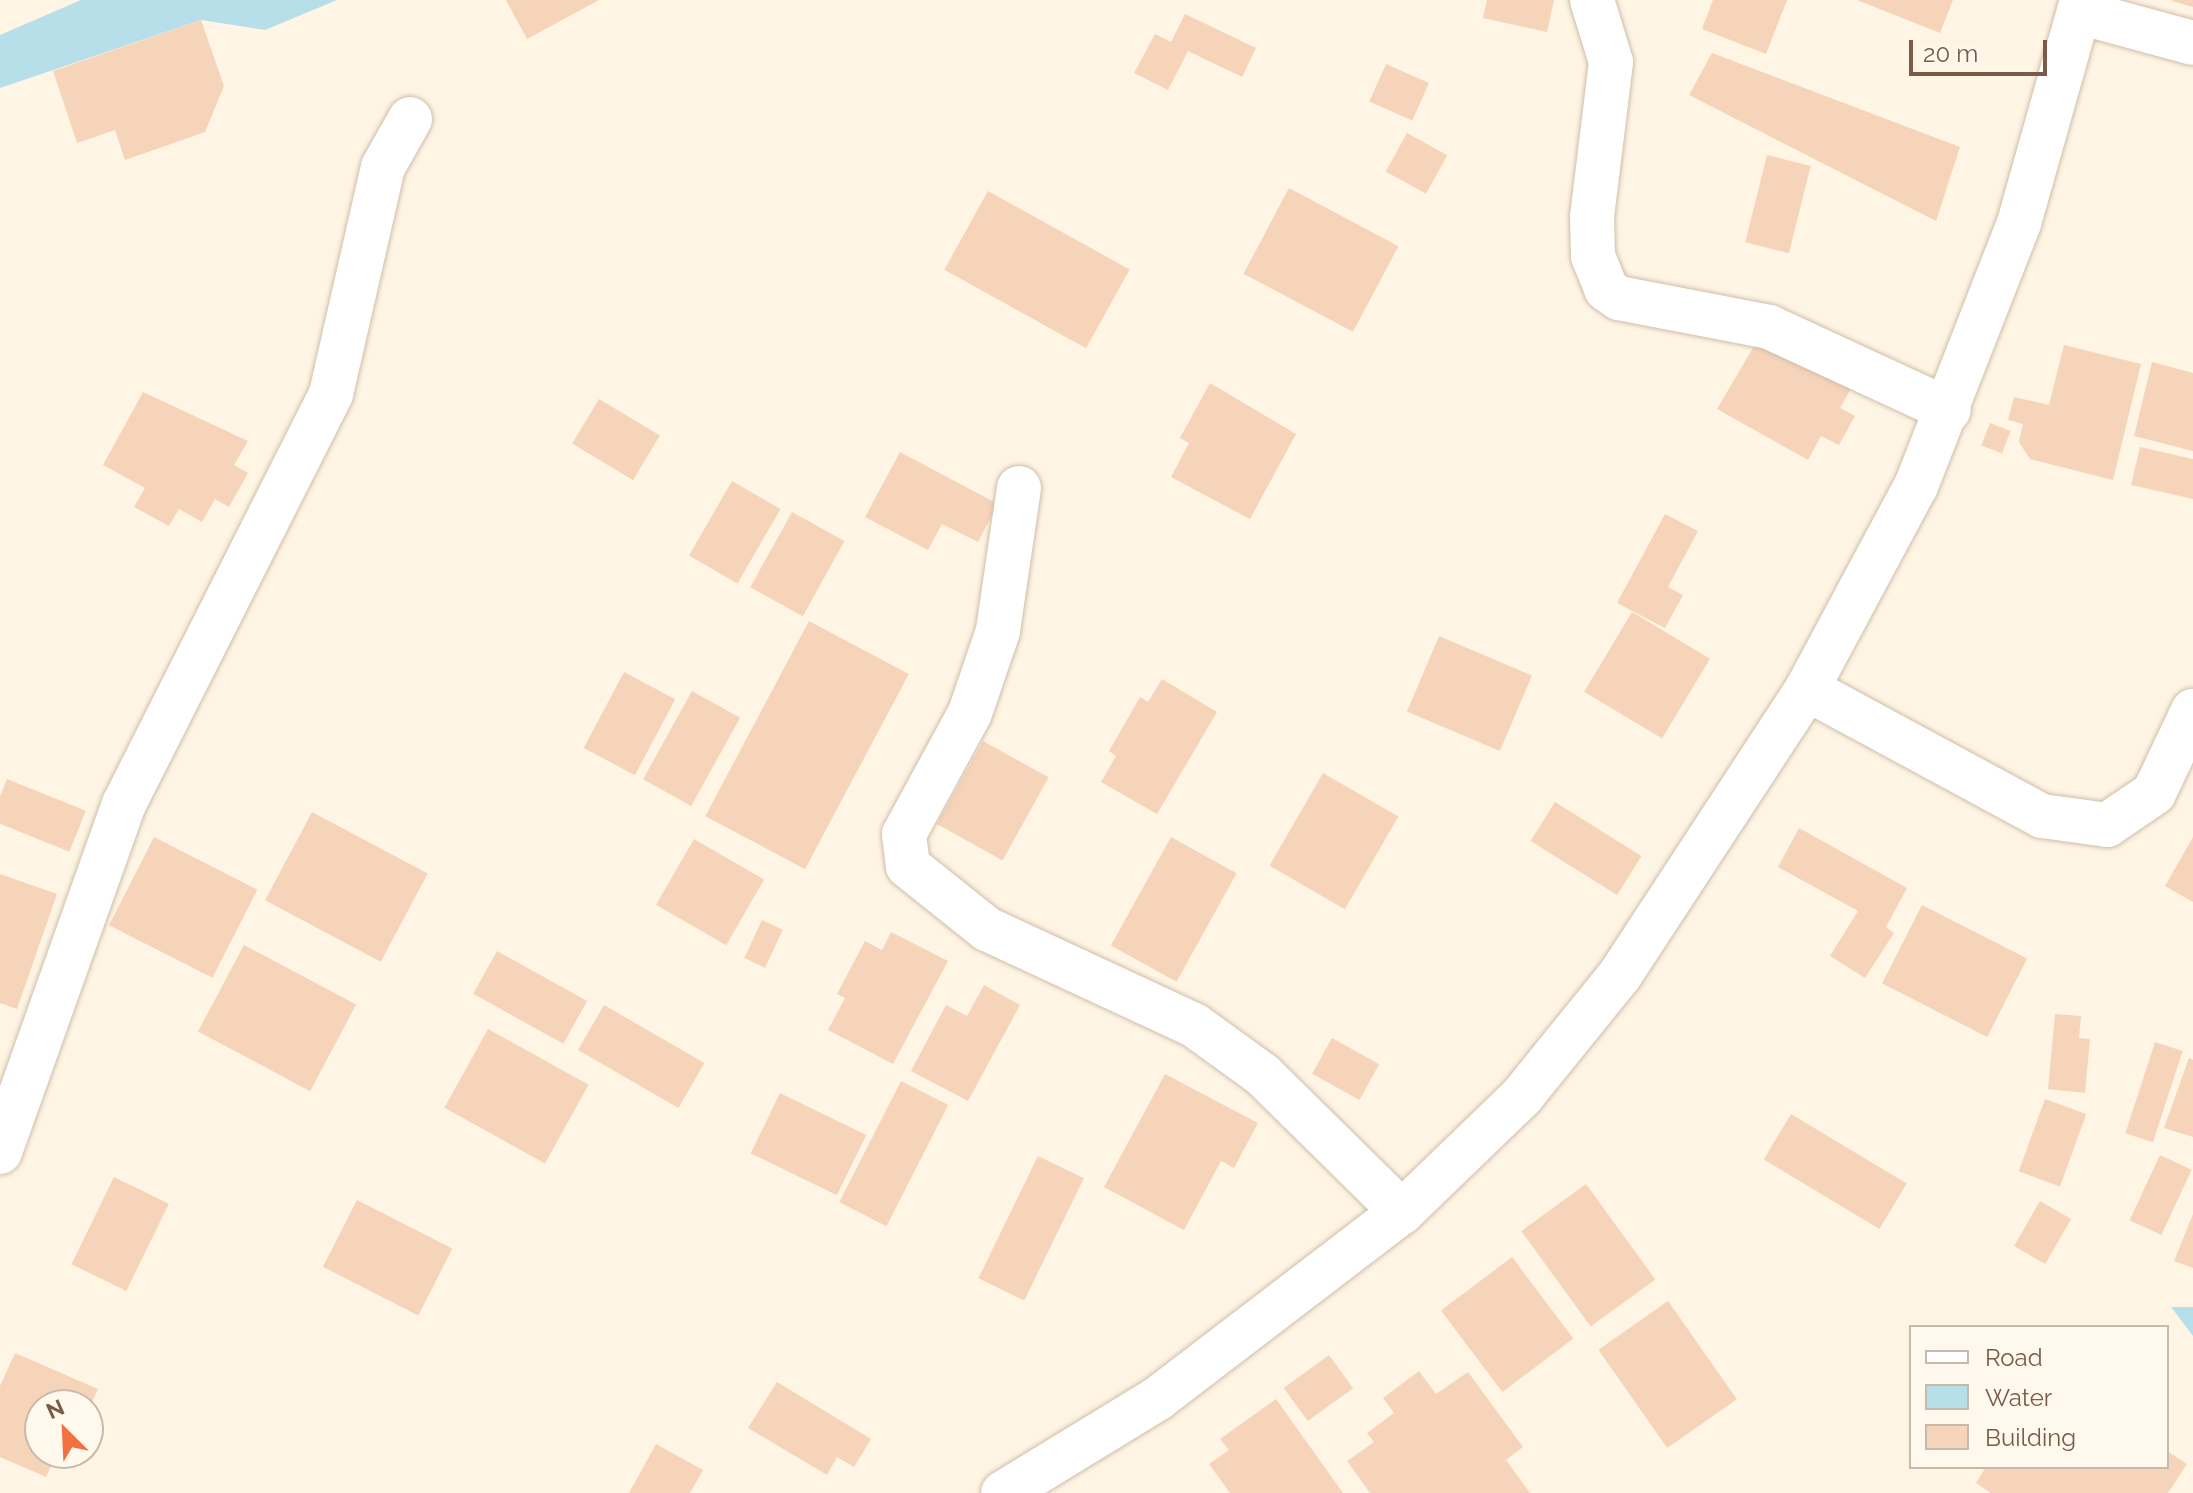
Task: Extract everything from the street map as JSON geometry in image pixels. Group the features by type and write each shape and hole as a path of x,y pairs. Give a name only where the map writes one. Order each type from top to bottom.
{"street":[{"path":"1592,0 1611,62 1592,216 1593,256 1606,289 1619,298 1769,327 1949,410"},
{"path":"1003,1493 1157,1399 1402,1212 1522,1096 1620,975 1807,689 1949,410 2019,223 2080,6 2193,43"},
{"path":"0,1152 124,804 331,394 383,167 410,119"},
{"path":"1019,488 998,631 970,713 904,834 908,866 987,929 1194,1025 1263,1075 1402,1212"},
{"path":"1807,689 2042,816 2107,825 2154,793 2193,711"}],"water":[{"path":"81,0 337,0 265,30 201,20 0,88 0,35"},
{"path":"2171,1307 2193,1307 2193,1336"}],"building":[{"path":"506,0 599,0 527,39"},
{"path":"1487,0 1554,0 1547,32 1483,18"},
{"path":"1713,0 1787,0 1766,54 1702,29"},
{"path":"1857,0 1953,0 1940,33"},
{"path":"2193,0 2193,7 2172,1"},
{"path":"1185,14 1256,48 1242,77 1188,51 1168,90 1134,73 1155,34 1171,42"},
{"path":"201,20 224,86 205,132 125,160 115,130 77,143 53,71"},
{"path":"1712,53 1960,147 1936,221 1689,95"},
{"path":"1386,64 1429,83 1412,121 1369,101"},
{"path":"1407,133 1447,155 1426,194 1386,171"},
{"path":"1767,155 1811,166 1789,253 1745,242"},
{"path":"1289,188 1398,246 1353,332 1243,274"},
{"path":"988,191 1130,270 1086,348 944,270"},
{"path":"1764,329 1856,380 1840,408 1855,416 1839,445 1821,436 1808,460 1717,409"},
{"path":"2064,345 2141,364 2113,480 2030,459 2019,442 2023,424 2008,420 2014,397 2049,405"},
{"path":"2152,362 2193,373 2193,451 2134,436"},
{"path":"1210,383 1296,434 1250,519 1171,477 1189,443 1180,438"},
{"path":"143,392 248,441 234,465 248,473 229,507 215,499 202,522 179,509 169,526 134,507 145,488 103,465"},
{"path":"599,399 660,436 633,480 572,444"},
{"path":"1990,423 2011,431 2002,453 1981,445"},
{"path":"2140,447 2193,459 2193,499 2131,485"},
{"path":"900,452 998,504 978,542 942,524 928,550 865,517"},
{"path":"732,481 780,509 737,583 689,555"},
{"path":"792,512 844,541 803,616 750,587"},
{"path":"1665,514 1698,531 1668,587 1683,595 1665,628 1617,603"},
{"path":"1632,612 1710,659 1662,739 1584,692"},
{"path":"809,621 909,674 805,869 705,816"},
{"path":"1439,636 1532,675 1500,751 1407,711"},
{"path":"624,672 675,699 635,775 584,748"},
{"path":"1162,679 1217,712 1157,814 1101,782 1116,756 1109,751 1140,697 1148,702"},
{"path":"692,691 740,718 691,806 643,779"},
{"path":"983,741 1049,777 1003,860 937,824"},
{"path":"1323,773 1398,817 1345,909 1270,866"},
{"path":"7,779 86,811 69,852 0,824 0,796"},
{"path":"1555,802 1642,856 1617,895 1531,841"},
{"path":"312,812 428,874 381,962 265,900"},
{"path":"1799,828 1907,888 1886,927 1894,933 1865,978 1830,956 1858,911 1778,867"},
{"path":"154,837 257,890 212,978 109,925"},
{"path":"1171,837 1237,873 1176,982 1111,945"},
{"path":"2193,837 2193,902 2165,886"},
{"path":"694,839 764,880 726,945 656,905"},
{"path":"0,874 57,894 17,1009 0,1003"},
{"path":"1922,905 2027,959 1987,1037 1882,983"},
{"path":"762,920 783,930 765,968 744,958"},
{"path":"891,932 948,961 893,1064 828,1030 845,998 837,994 865,941 882,950"},
{"path":"244,945 356,1005 310,1091 198,1032"},
{"path":"497,951 587,1001 563,1044 473,994"},
{"path":"984,985 1020,1005 968,1101 911,1071 946,1005 967,1016"},
{"path":"604,1005 704,1063 678,1108 578,1050"},
{"path":"2055,1014 2081,1016 2079,1038 2090,1039 2085,1093 2048,1089"},
{"path":"488,1029 589,1085 545,1163 444,1108"},
{"path":"1332,1038 1379,1064 1359,1100 1312,1074"},
{"path":"2155,1042 2183,1051 2153,1142 2125,1133"},
{"path":"2189,1058 2193,1060 2193,1137 2164,1128"},
{"path":"1165,1074 1258,1123 1234,1168 1221,1161 1184,1230 1104,1187"},
{"path":"901,1081 948,1105 886,1226 839,1202"},
{"path":"780,1093 866,1135 837,1195 751,1153"},
{"path":"2045,1099 2086,1114 2060,1186 2019,1171"},
{"path":"1791,1114 1907,1184 1879,1229 1764,1159"},
{"path":"2160,1155 2192,1170 2161,1235 2130,1220"},
{"path":"1038,1156 1084,1178 1024,1301 978,1278"},
{"path":"114,1177 169,1204 126,1291 71,1264"},
{"path":"1586,1184 1655,1279 1591,1326 1521,1231"},
{"path":"357,1200 452,1249 418,1315 323,1267"},
{"path":"2040,1201 2071,1219 2045,1264 2014,1246"},
{"path":"2193,1214 2193,1268 2174,1261"},
{"path":"1512,1257 1573,1338 1502,1392 1441,1311"},
{"path":"1668,1301 1737,1399 1667,1448 1598,1350"},
{"path":"15,1353 98,1389 24,1389 24,1467 0,1457 0,1386"},
{"path":"1329,1355 1353,1388 1308,1421 1284,1388"},
{"path":"1419,1371 1436,1394 1468,1372 1523,1447 1506,1460 1530,1493 1370,1493 1347,1461 1374,1442 1367,1433 1394,1413 1383,1398"},
{"path":"777,1382 871,1439 854,1467 837,1457 827,1475 748,1428"},
{"path":"1276,1399 1343,1493 1230,1493 1209,1464 1229,1450 1220,1439"},
{"path":"656,1444 703,1470 690,1493 629,1493"},
{"path":"2169,1452 2187,1464 2168,1493 1991,1493 1976,1483 1985,1469 2169,1469"},
{"path":"28,1469 50,1469 46,1477"}]}
